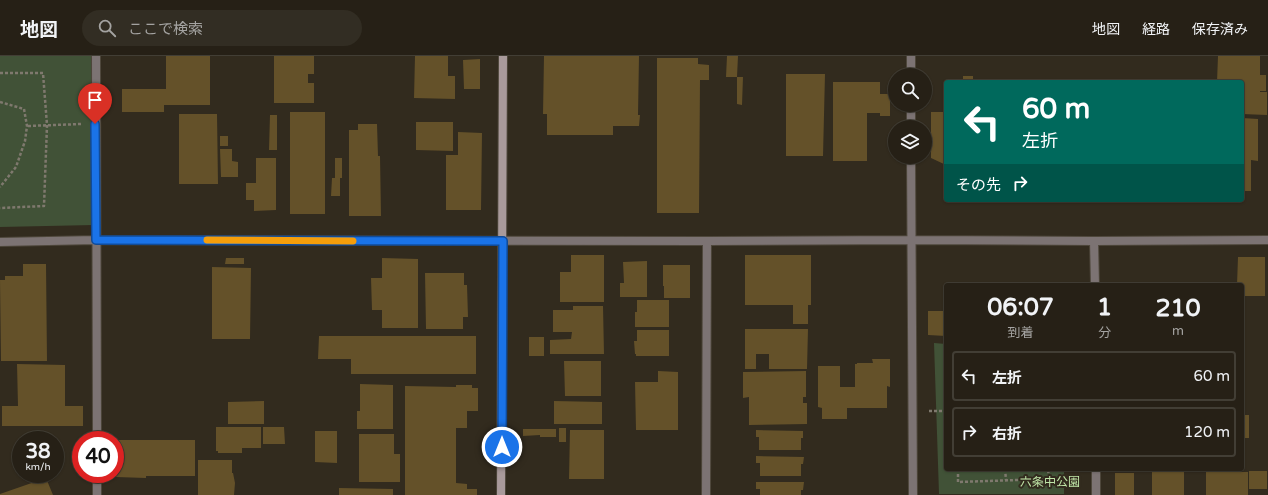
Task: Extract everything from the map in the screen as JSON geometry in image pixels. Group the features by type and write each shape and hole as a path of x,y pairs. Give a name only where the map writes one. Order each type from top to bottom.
{"street":[{"path":"96,56 97,431"},
{"path":"501,495 503,56"},
{"path":"911,56 911,68"},
{"path":"911,164 913,495"},
{"path":"0,242 96,240 1268,240"},
{"path":"706,495 707,241"},
{"path":"1094,241 1095,283"},
{"path":"1096,471 1096,495"},
{"path":"97,483 97,495"}],"path":[{"path":"0,73 43,73 47,125 44,206 0,208"},
{"path":"0,102 24,109 28,126 25,141 16,167 0,187"},
{"path":"28,126 95,124"},
{"path":"958,471 958,482 1049,479 1048,471"},
{"path":"1005,471 1006,480"}],"green space":[{"path":"0,56 94,56 94,225 0,227"},
{"name":"六条中公園","path":"934,343 944,344 944,471 1064,471 1064,494 939,494"}],"building":[{"path":"166,56 210,56 210,105 164,105 164,112 122,112 122,89 166,89"},
{"path":"274,56 314,56 314,74 308,74 308,83 314,83 314,103 274,103"},
{"path":"415,56 448,56 448,76 455,76 455,99 414,98"},
{"path":"544,56 639,56 639,126 613,126 613,135 547,135 547,114 543,114"},
{"path":"727,56 738,56 737,77 726,77"},
{"path":"1218,56 1260,56 1260,75 1266,75 1266,91 1260,92 1267,92 1267,115 1244,114 1244,80 1217,80"},
{"path":"657,58 698,58 698,64 709,65 709,80 700,80 699,213 657,213"},
{"path":"480,59 480,89 464,89 463,60"},
{"path":"786,74 825,74 823,156 786,156"},
{"path":"963,76 973,76 973,80 963,80"},
{"path":"737,77 743,77 742,105 737,104"},
{"path":"833,82 880,82 880,94 888,94 888,112 890,112 890,116 880,116 880,113 867,113 867,161 833,161"},
{"path":"290,112 325,112 325,214 290,214"},
{"path":"931,112 944,112 944,164 932,158"},
{"path":"179,114 217,114 218,184 179,184"},
{"path":"270,115 277,115 277,150 269,150"},
{"path":"1244,118 1258,119 1258,161 1251,160 1251,191 1244,191"},
{"path":"416,122 453,122 453,151 416,150"},
{"path":"358,124 377,124 378,156 380,156 381,216 349,216 349,130 358,130"},
{"path":"458,132 482,133 481,210 446,210 446,155 458,155"},
{"path":"220,136 228,136 228,146 220,146"},
{"path":"220,149 232,149 232,161 238,162 238,177 221,177"},
{"path":"256,158 276,158 276,210 254,211 254,200 246,200 246,183 256,183"},
{"path":"335,158 342,158 340,196 331,196 332,178 335,178"},
{"path":"1161,202 1199,202 1199,203"},
{"path":"571,255 604,255 604,302 560,302 560,272 571,272"},
{"path":"745,255 811,255 811,305 808,305 808,324 793,324 793,305 745,305"},
{"path":"1238,257 1265,257 1265,296 1244,296 1244,283 1237,283"},
{"path":"226,258 244,258 244,264 225,264"},
{"path":"382,258 418,259 418,328 382,328 382,310 372,310 371,278 382,278"},
{"path":"647,261 647,297 620,297 620,283 624,283 623,262"},
{"path":"23,264 46,264 47,361 1,361 0,280 5,280 5,276 23,276"},
{"path":"663,265 690,265 690,298 664,298"},
{"path":"212,267 251,268 250,339 212,339"},
{"path":"425,273 464,273 464,285 467,285 468,317 463,317 463,329 426,329"},
{"path":"637,300 669,300 669,327 635,327"},
{"path":"573,306 603,306 604,354 550,354 550,340 571,339 572,332 553,332 553,310 573,310"},
{"path":"928,311 944,311 944,336 928,335"},
{"path":"745,329 808,329 807,369 769,369 769,354 756,354 756,369 745,369"},
{"path":"637,330 669,330 669,356 636,356 634,341 637,341"},
{"path":"319,336 476,336 476,374 351,374 351,359 318,359"},
{"path":"529,337 544,337 544,356 529,356"},
{"path":"872,359 890,359 890,387 887,386 887,408 847,408 847,419 822,419 822,408 818,407 818,366 840,366 840,387 855,387 855,364 873,363"},
{"path":"564,361 601,361 601,396 565,396"},
{"path":"17,364 65,365 65,406 83,406 83,426 2,426 2,406 18,406"},
{"path":"658,371 678,372 678,430 636,430 635,382 658,382"},
{"path":"806,371 806,397 803,397 803,403 807,403 807,424 749,425 749,397 743,398 743,372"},
{"path":"360,384 393,385 393,429 357,429 357,411 360,411"},
{"path":"456,385 472,385 472,388 478,388 478,411 467,411 467,428 456,428 456,483 467,484 467,489 477,489 477,495 405,495 405,386 456,387"},
{"path":"264,401 264,424 228,424 228,402"},
{"path":"554,401 602,402 602,424 554,424"},
{"path":"1244,415 1249,415 1249,438 1244,438"},
{"path":"216,427 261,427 261,448 242,448 242,453 218,453 218,451 216,451"},
{"path":"263,427 284,427 285,444 263,444"},
{"path":"559,428 566,428 566,442 559,442"},
{"path":"523,429 556,429 556,437 540,437 540,435 523,436"},
{"path":"570,430 604,430 604,479 569,479"},
{"path":"756,430 803,431 803,438 801,438 801,450 759,450 759,437 756,437"},
{"path":"315,431 337,431 337,463 315,462"},
{"path":"359,434 394,434 394,454 400,454 400,482 359,482"},
{"path":"124,440 195,440 195,476 146,476 146,478 124,477"},
{"path":"756,456 804,457 803,464 801,464 801,476 760,476 760,463 756,463"},
{"path":"198,460 232,460 232,473 235,483 234,495 198,495"},
{"path":"1249,471 1267,471 1267,489 1249,489"},
{"path":"1152,472 1184,472 1184,495 1152,495"},
{"path":"1206,472 1248,472 1248,495 1206,495"},
{"path":"1115,473 1134,473 1134,495 1115,495"},
{"path":"756,482 804,482 801,495 760,495 760,489 756,489"},
{"path":"32,483 48,483 53,495 0,495"},
{"path":"339,488 393,489 393,495 339,495"}],"slow traffic":[{"path":"207,240 353,241"}],"route":[{"path":"95,124 96,240 503,241 502,447"}]}
